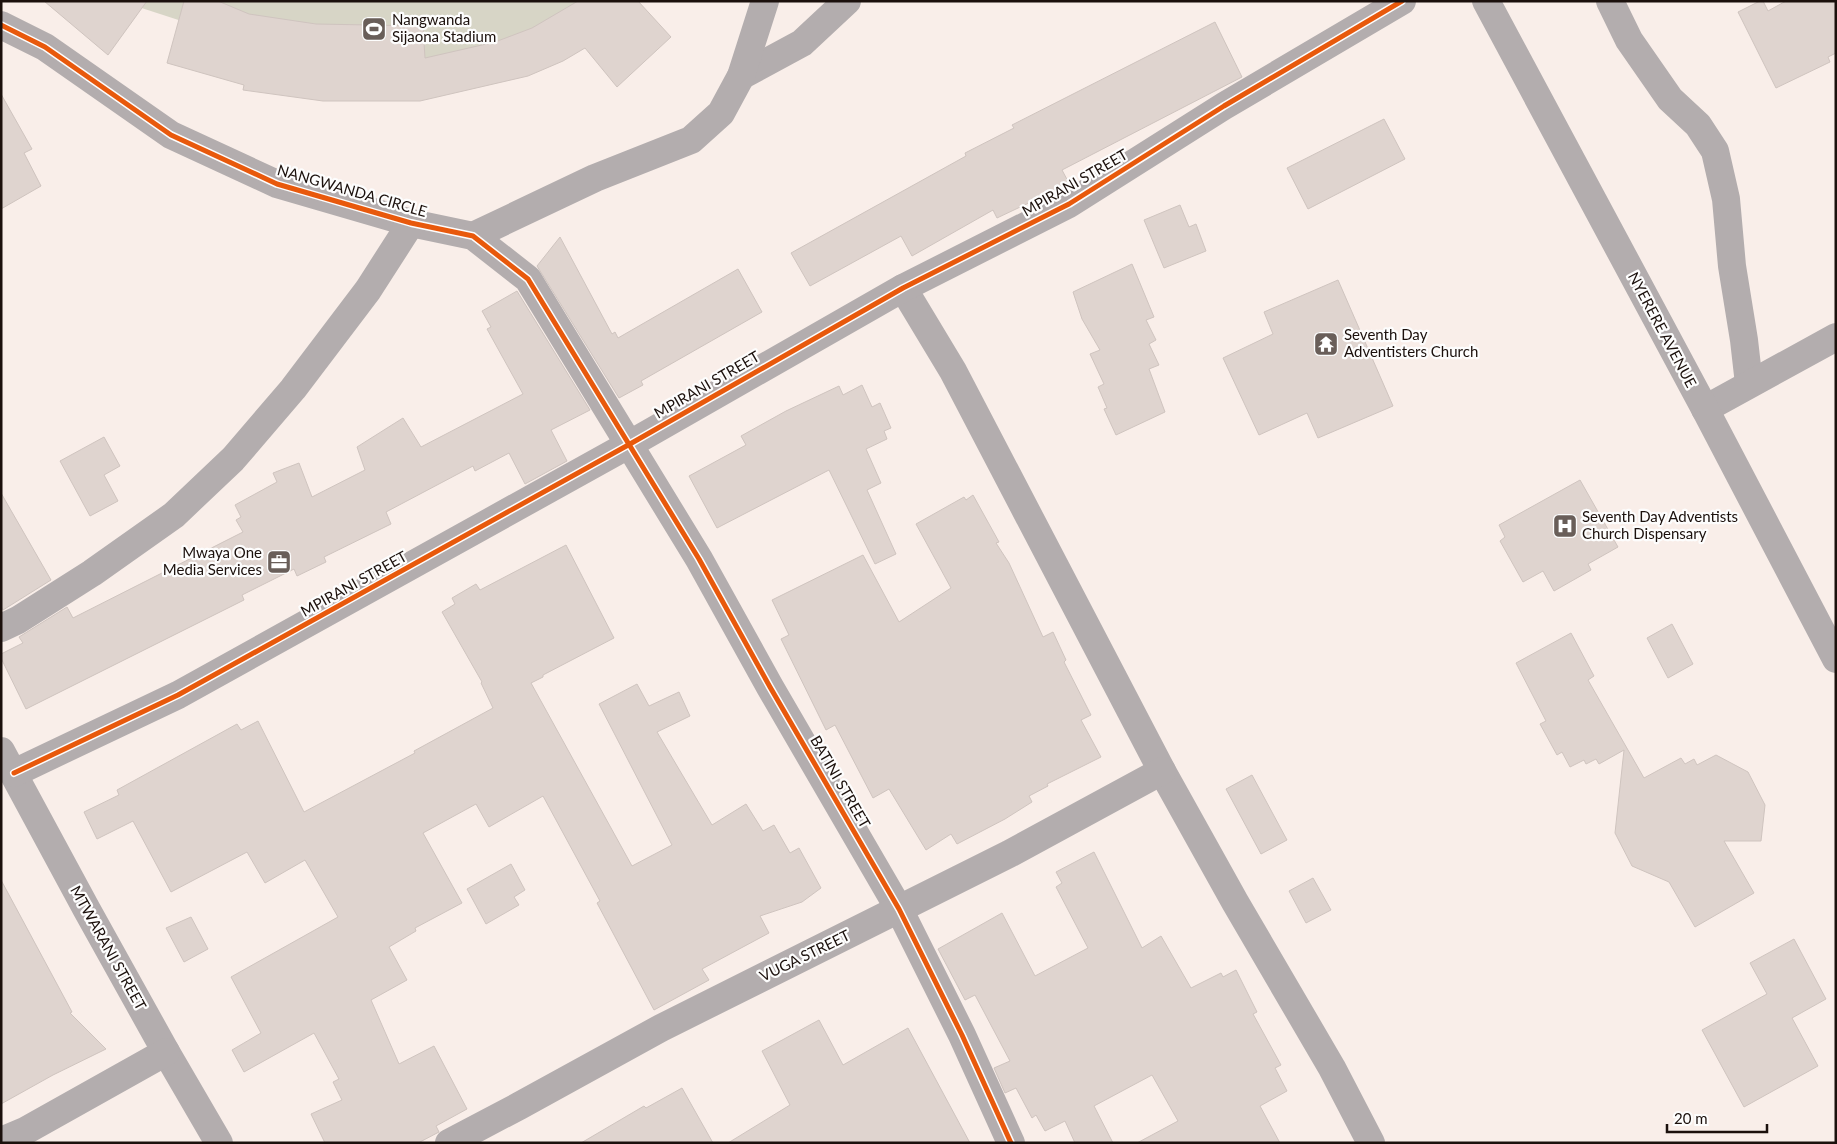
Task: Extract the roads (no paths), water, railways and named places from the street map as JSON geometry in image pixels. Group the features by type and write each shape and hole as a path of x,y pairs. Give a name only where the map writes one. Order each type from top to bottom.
{"street":[{"path":"473,236 594,178 691,140 721,113 741,76 765,1"},
{"path":"741,76 802,43 847,1"},
{"name":"NYERERE AVENUE","path":"1486,1 1836,659"},
{"path":"1610,1 1629,40 1670,98 1698,125 1715,151 1726,199 1732,266 1749,384"},
{"name":"MPIRANI STREET","path":"8,762 178,695 630,444 903,288 1069,204 1385,5"},
{"name":"NANGWANDA CIRCLE","path":"1,25 45,47 171,135 278,184 411,224 473,236 528,279 630,444"},
{"path":"1,628 18,620 92,573 174,515 233,459 293,389 368,290 411,224"},
{"path":"903,288 953,371 1162,771 1235,902 1332,1068 1371,1143"},
{"path":"1705,410 1836,336"},
{"name":"BATINI STREET","path":"630,444 699,559 770,687 900,909 962,1035 1011,1143"},
{"name":"MTWARANI STREET","path":"8,762 166,1052 219,1143"},
{"name":"VUGA STREET","path":"449,1143 661,1028 1009,854 1162,771"},
{"path":"1,1141 25,1131 166,1052"}],"place":[{"name":"Nangwanda Sijaona Stadium","path":"374,29"},
{"name":"Seventh Day Adventisters Church","path":"1326,344"},
{"name":"Seventh Day Adventists Church Dispensary","path":"1565,526"},
{"name":"Mwaya One Media Services","path":"279,562"}]}
